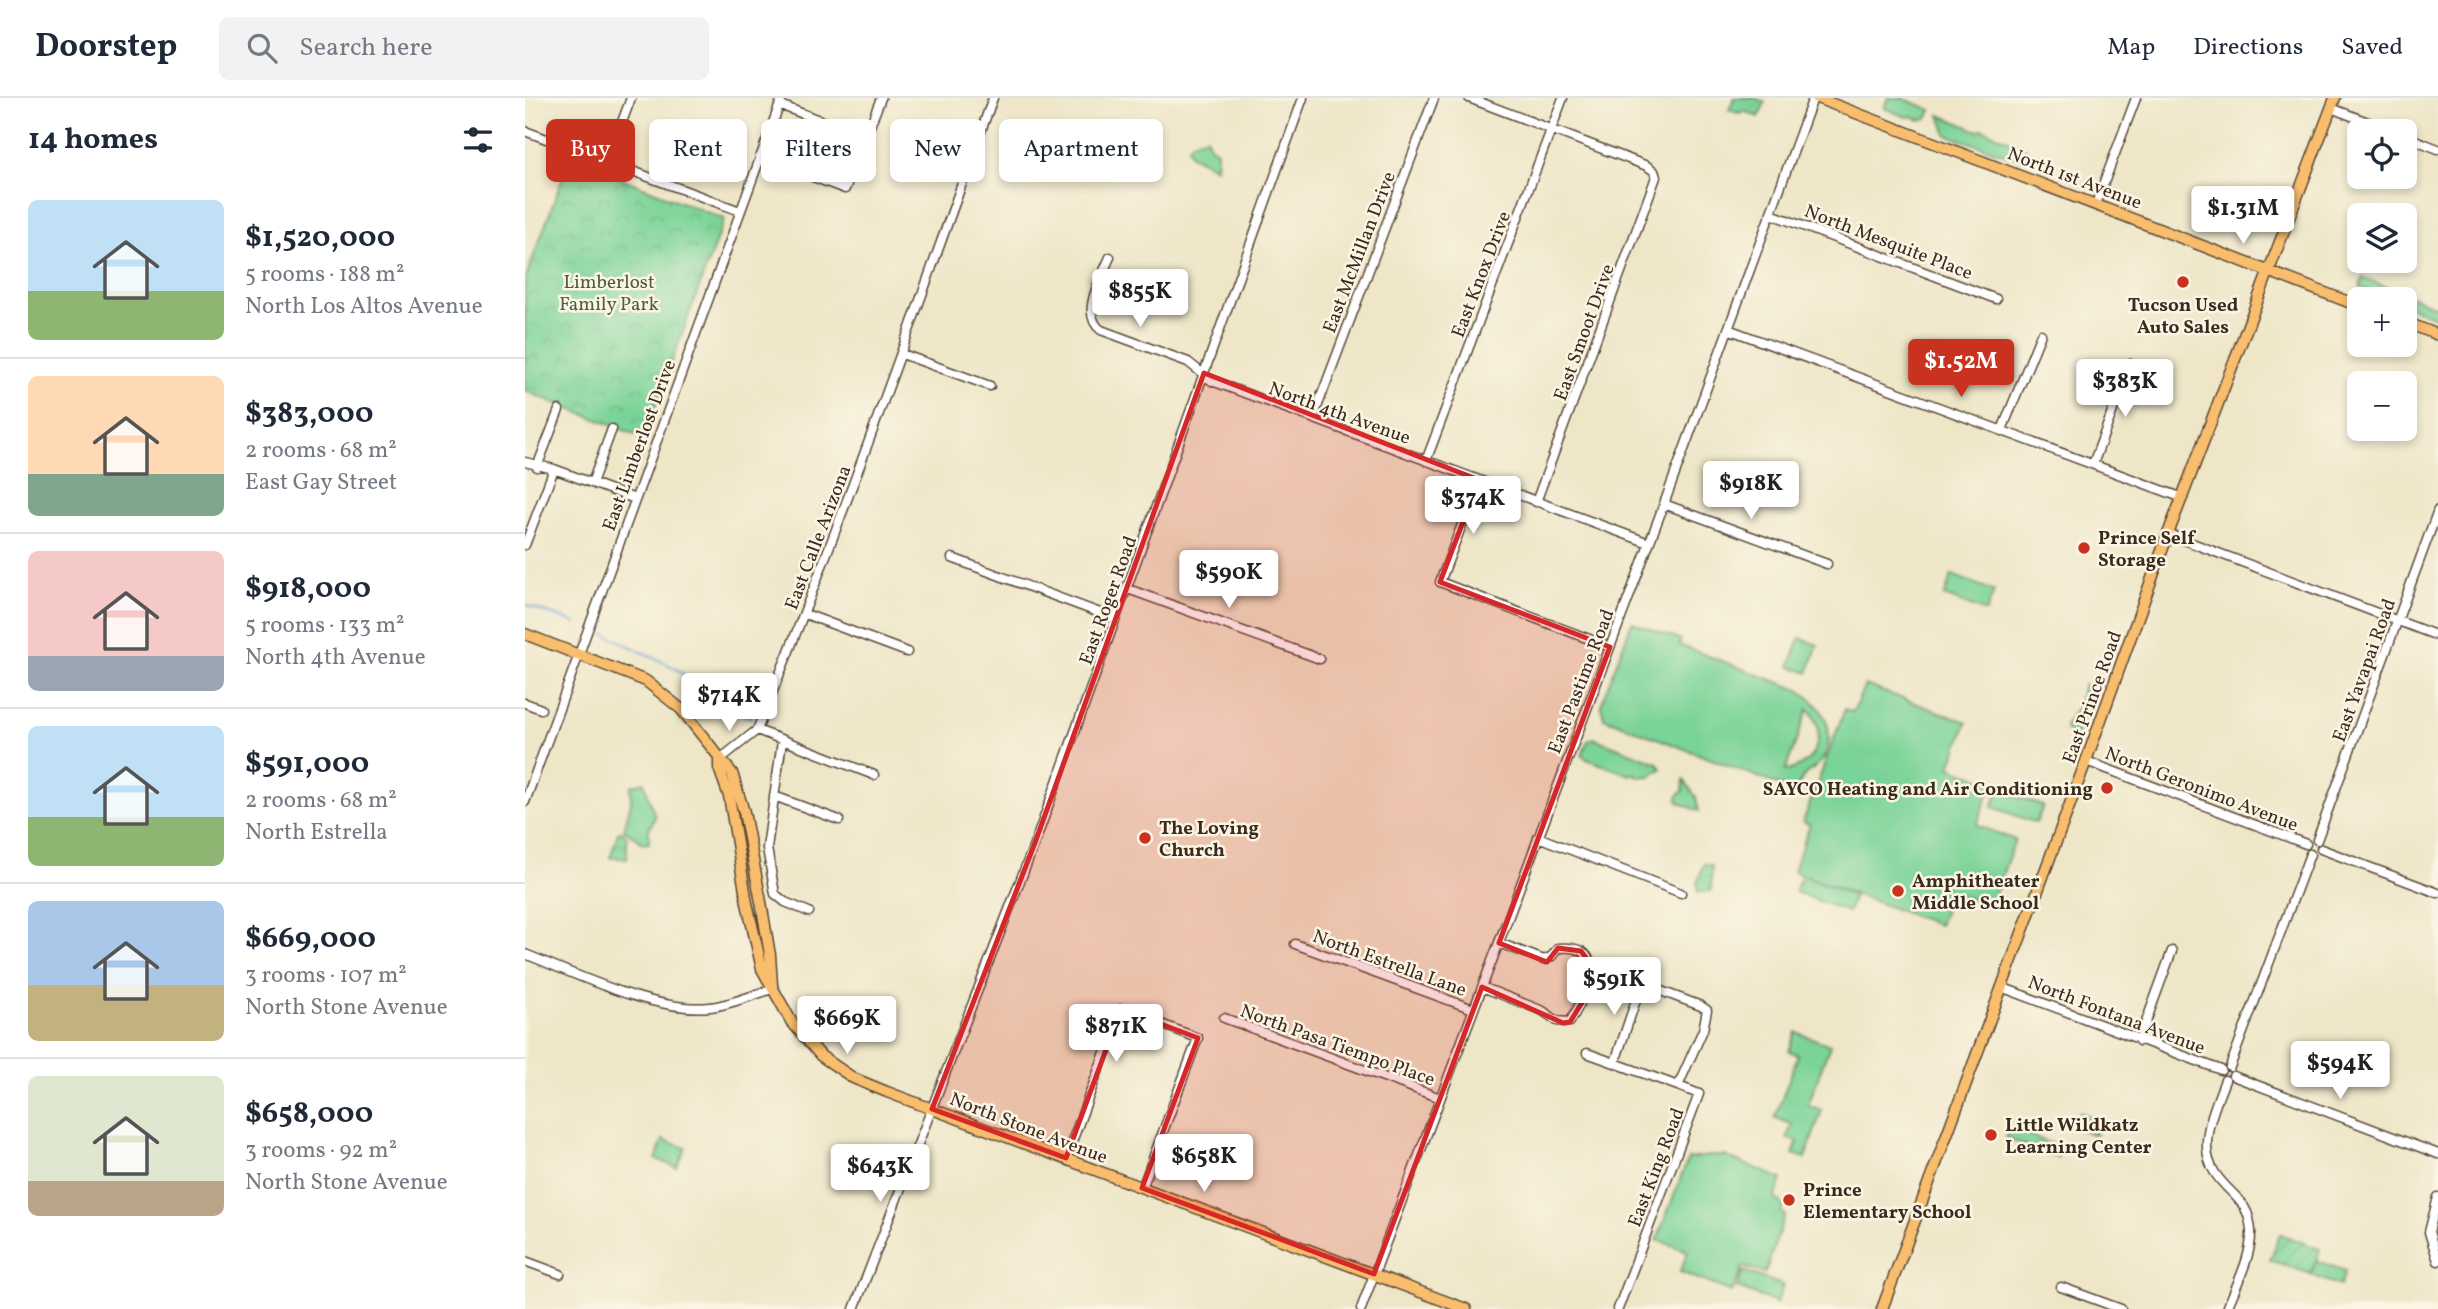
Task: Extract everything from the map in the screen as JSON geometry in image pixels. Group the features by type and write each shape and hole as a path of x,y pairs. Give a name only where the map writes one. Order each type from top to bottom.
{"main road":[{"name":"North 1st Avenue","path":"1815,98 2347,301"},
{"name":"East Prince Road","path":"1882,1309 2168,534 2333,103"},
{"path":"2417,327 2438,335"},
{"name":"North Stone Avenue","path":"525,634 646,681 681,709 732,773 744,813 770,955 772,989 791,1021 821,1056 853,1078 932,1109 1466,1309"}],"street":[{"path":"623,119 631,98"},
{"path":"873,119 881,98"},
{"name":"East Calle Arizona","path":"757,730 805,614 921,302 926,278 993,98"},
{"name":"East Roger Road","path":"854,1309 1035,843 1303,98"},
{"name":"East McMillan Drive","path":"1313,418 1434,98"},
{"path":"1469,98 1552,129"},
{"name":"East Knox Drive","path":"1426,461 1563,98"},
{"name":"East Pastime Road","path":"1361,1309 1815,98"},
{"path":"2096,204 2136,98"},
{"path":"781,101 822,119"},
{"name":"East Limberlost Drive","path":"525,802 781,101"},
{"path":"2333,103 2366,119"},
{"name":"East Smoot Drive","path":"1537,502 1654,188 1657,171 1552,129"},
{"path":"525,131 546,139"},
{"path":"2417,141 2438,149"},
{"path":"635,172 740,211"},
{"path":"826,182 845,189 848,182"},
{"name":"North Mesquite Place","path":"1771,214 1996,299"},
{"name":"North 4th Avenue","path":"1109,257 1091,310 1091,319 1101,330 1188,362 1212,381 1649,543"},
{"path":"1728,329 2183,498"},
{"path":"2002,430 2041,334"},
{"path":"902,354 990,386"},
{"path":"2093,464 2130,364"},
{"path":"537,467 559,410"},
{"path":"592,483 612,429"},
{"path":"525,462 537,467 555,469 635,499"},
{"path":"525,545 555,469"},
{"path":"1479,480 1440,582 1610,647"},
{"path":"1664,504 1827,564"},
{"name":"East Yavapai Road","path":"2316,839 2438,510"},
{"path":"2168,534 2438,636"},
{"path":"952,558 1116,620"},
{"path":"1128,589 1320,659"},
{"path":"805,614 907,652"},
{"path":"525,703 541,709"},
{"path":"719,760 757,730 874,775"},
{"path":"782,741 767,848 775,894 785,902 809,912"},
{"name":"North Geronimo Avenue","path":"2086,761 2306,844"},
{"path":"774,796 839,820"},
{"path":"1538,837 1681,893"},
{"path":"2310,854 2306,844 2311,839 2320,843 2321,849"},
{"path":"2310,854 2318,853 2321,849"},
{"path":"2321,849 2438,894"},
{"path":"2227,1309 2249,1252 2251,1233 2245,1206 2214,1172 2207,1143 2210,1121 2310,854"},
{"path":"1482,987 1543,1011 1563,1023 1570,1022 1583,1001 1593,967 1590,957 1568,947 1558,948 1552,956 1543,960 1499,943"},
{"name":"North Estrella Lane","path":"1295,944 1473,1009"},
{"path":"2139,1041 2172,951"},
{"path":"525,954 635,996 672,1005 710,1007 772,989"},
{"name":"East King Road","path":"1615,1062 1636,1000 1645,985 1707,1010 1703,1030 1678,1086 1699,1094 1618,1309"},
{"name":"North Fontana Avenue","path":"2001,987 2438,1154"},
{"path":"1066,1158 1121,1009 1198,1038 1142,1188"},
{"name":"North Pasa Tiempo Place","path":"1224,1018 1440,1098"},
{"path":"1587,1053 1678,1086"},
{"path":"2438,1197 2429,1232 2438,1261"},
{"path":"525,1261 560,1274"},
{"path":"2061,1287 2122,1309"}],"highlighted area":[{"path":"1204,373 1479,480 1440,582 1610,647 1499,943 1547,962 1558,948 1581,951 1593,967 1583,1001 1570,1022 1563,1023 1482,987 1374,1274 1142,1188 1198,1038 1121,1009 1066,1158 932,1109 1036,840"}],"green space":[{"path":"1734,98 1755,98 1765,102 1759,117 1744,111 1739,113 1729,110"},
{"path":"1888,98 1902,98 1931,110 1927,119 1906,117 1884,108"},
{"path":"1940,115 2026,147 2022,160 1947,135"},
{"path":"1206,137 1211,147 1217,151 1216,168 1191,155 1188,147 1192,142"},
{"name":"Limberlost Family Park","path":"561,182 631,182 724,219 644,438 525,391 525,280"},
{"path":"2363,278 2386,287 2360,287"},
{"path":"2417,299 2438,307 2438,318 2417,310"},
{"path":"1952,575 1994,591 1986,612 1944,596"},
{"path":"1632,622 1681,640 1679,645 1799,690 1821,711 1826,720 1829,739 1823,759 1802,778 1797,792 1604,718 1601,705","holes":["1808,709 1818,727 1816,747 1805,763 1785,771"]},
{"path":"1800,638 1818,645 1808,673 1790,666"},
{"path":"2084,684 2092,691 2077,735 2066,731 2065,726 2077,707"},
{"path":"1865,685 1967,722 1950,767 1992,783 1977,825 2015,840 1990,907 1952,892 1939,925 1805,876 1854,896 1848,912 1795,892 1802,875 1793,871 1810,825 1803,822 1845,709 1853,712"},
{"path":"1593,738 1658,763 1661,769 1650,776 1637,777 1635,773 1630,775 1587,759 1582,755 1587,742"},
{"path":"1684,780 1696,797 1699,811 1678,802 1677,797 1683,791"},
{"path":"644,782 655,817 649,829 649,843 644,844 624,829 631,802 631,786"},
{"path":"1999,790 2043,806 2036,823 1992,807"},
{"path":"622,831 627,837 627,858 610,858 618,833"},
{"path":"1704,864 1712,865 1711,891 1698,892 1697,883"},
{"path":"1796,1032 1830,1045 1808,1105 1822,1110 1805,1158 1793,1154 1798,1142 1787,1138 1792,1124 1775,1118 1798,1055 1789,1051"},
{"path":"2079,1112 2100,1120 2095,1135 2074,1127"},
{"path":"2010,1127 2061,1148 2057,1158 2006,1138"},
{"path":"663,1140 686,1148 677,1168 656,1159"},
{"path":"1725,1156 1782,1179 1775,1198 1784,1206 1781,1213 1785,1215 1765,1273 1743,1267 1732,1292 1680,1272 1688,1251 1657,1240 1688,1159"},
{"path":"2280,1234 2320,1249 2311,1274 2270,1260"},
{"path":"2316,1260 2345,1271 2340,1286 2311,1275"},
{"path":"1743,1271 1783,1285 1777,1303 1737,1288"}],"waterway":[{"path":"525,605 576,623"},
{"path":"605,634 675,668 732,710 751,717"}],"place":[{"name":"Tucson Used Auto Sales","path":"2183,282"},
{"name":"Prince Self Storage","path":"2084,548"},
{"name":"SAYCO Heating and Air Conditioning","path":"2107,788"},
{"name":"The Loving Church","path":"1145,838"},
{"name":"Amphitheater Middle School","path":"1898,891"},
{"name":"Little Wildkatz Learning Center","path":"1991,1135"},
{"name":"Prince Elementary School","path":"1789,1200"}]}
